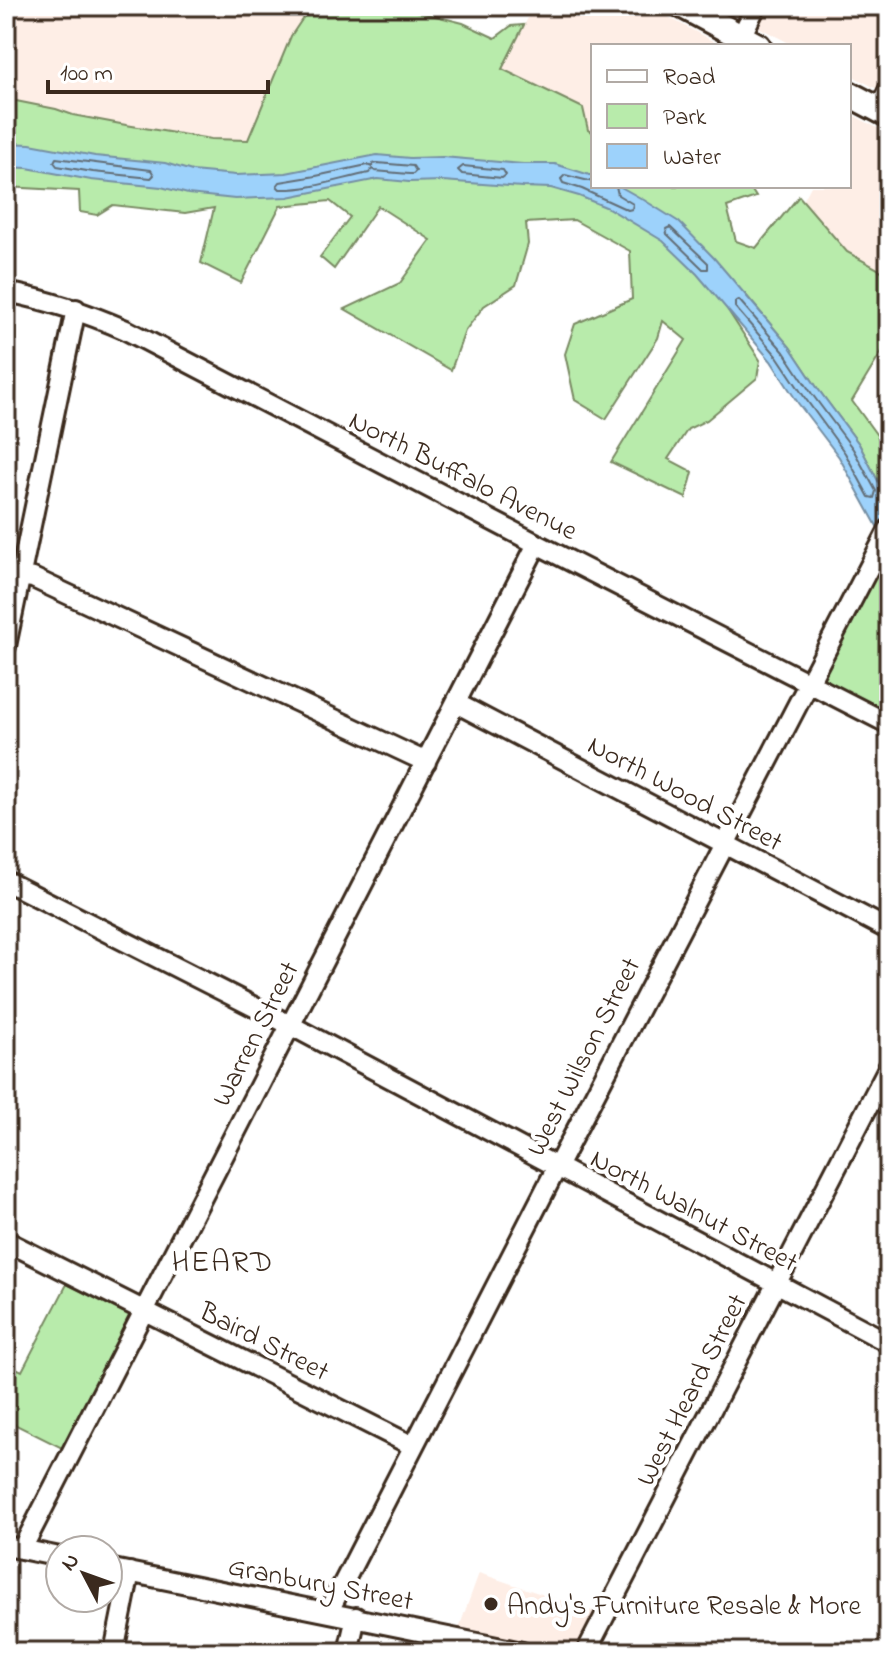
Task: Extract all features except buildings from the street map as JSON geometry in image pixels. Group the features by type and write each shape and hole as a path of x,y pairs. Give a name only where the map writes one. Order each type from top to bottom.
{"main road":[{"path":"683,6 749,41"},
{"path":"851,95 886,104"}],"street":[{"path":"749,41 756,6"},
{"name":"North Buffalo Avenue","path":"6,292 76,309 126,330 889,724"},
{"path":"6,646 9,617 76,309"},
{"name":"West Wilson Street","path":"329,1611 886,534"},
{"name":"Warren Street","path":"14,1548 143,1309 537,544"},
{"path":"20,576 33,578 426,762"},
{"name":"North Wood Street","path":"456,703 889,930"},
{"name":"North Walnut Street","path":"6,881 290,1025 889,1343"},
{"name":"West Heard Street","path":"586,1652 889,1066"},
{"name":"Baird Street","path":"6,1241 413,1446"},
{"path":"14,1548 44,1554"},
{"name":"Granbury Street","path":"124,1571 522,1652"},
{"path":"114,1652 130,1572"},
{"path":"348,1652 356,1617"}],"shaded area":[{"path":"6,6 311,6 291,36 249,141 211,139 126,125 6,99"},
{"path":"534,6 648,6 718,44 591,44 591,132 502,69"},
{"path":"762,6 889,6 889,72 877,89 851,75 851,44 791,44 760,28 757,18"},
{"path":"851,114 889,134 889,275 847,252 803,201 810,188 851,188"},
{"path":"479,1573 595,1612 577,1649 572,1651 459,1628"}],"green space":[{"path":"311,6 396,6 463,23 495,38 511,26 524,25 502,69 583,108 591,132 591,188 750,188 756,197 727,207 736,241 756,248 799,196 847,252 889,275 889,340 852,401 889,452 889,494 879,483 859,444 790,347 745,294 727,309 760,360 757,378 707,420 688,429 668,459 693,472 686,498 611,462 686,340 663,321 658,338 606,419 575,400 565,354 575,324 632,299 630,251 574,220 526,223 528,244 516,285 484,306 465,331 451,370 345,309 400,283 431,240 378,206 334,269 320,257 350,217 330,201 280,206 241,283 201,263 214,208 185,213 113,205 97,215 80,212 79,191 6,187 6,99 126,125 211,139 248,140 291,36"},
{"path":"889,548 889,712 825,680 822,675"},
{"path":"67,1284 130,1315 62,1448 6,1420 6,1363 22,1371"}],"water":[{"path":"6,143 236,175 286,173 377,155 443,157 555,164 591,175 591,188 623,188 679,222 790,347 859,444 885,489 884,494 889,502 889,548 839,457 771,361 697,274 663,241 608,208 551,188 378,179 288,197 235,199 6,167"}],"place":[{"name":"Andy's Furniture Resale & More","path":"491,1604"}],"district":[{"name":"HEARD","path":"223,1261"}]}
